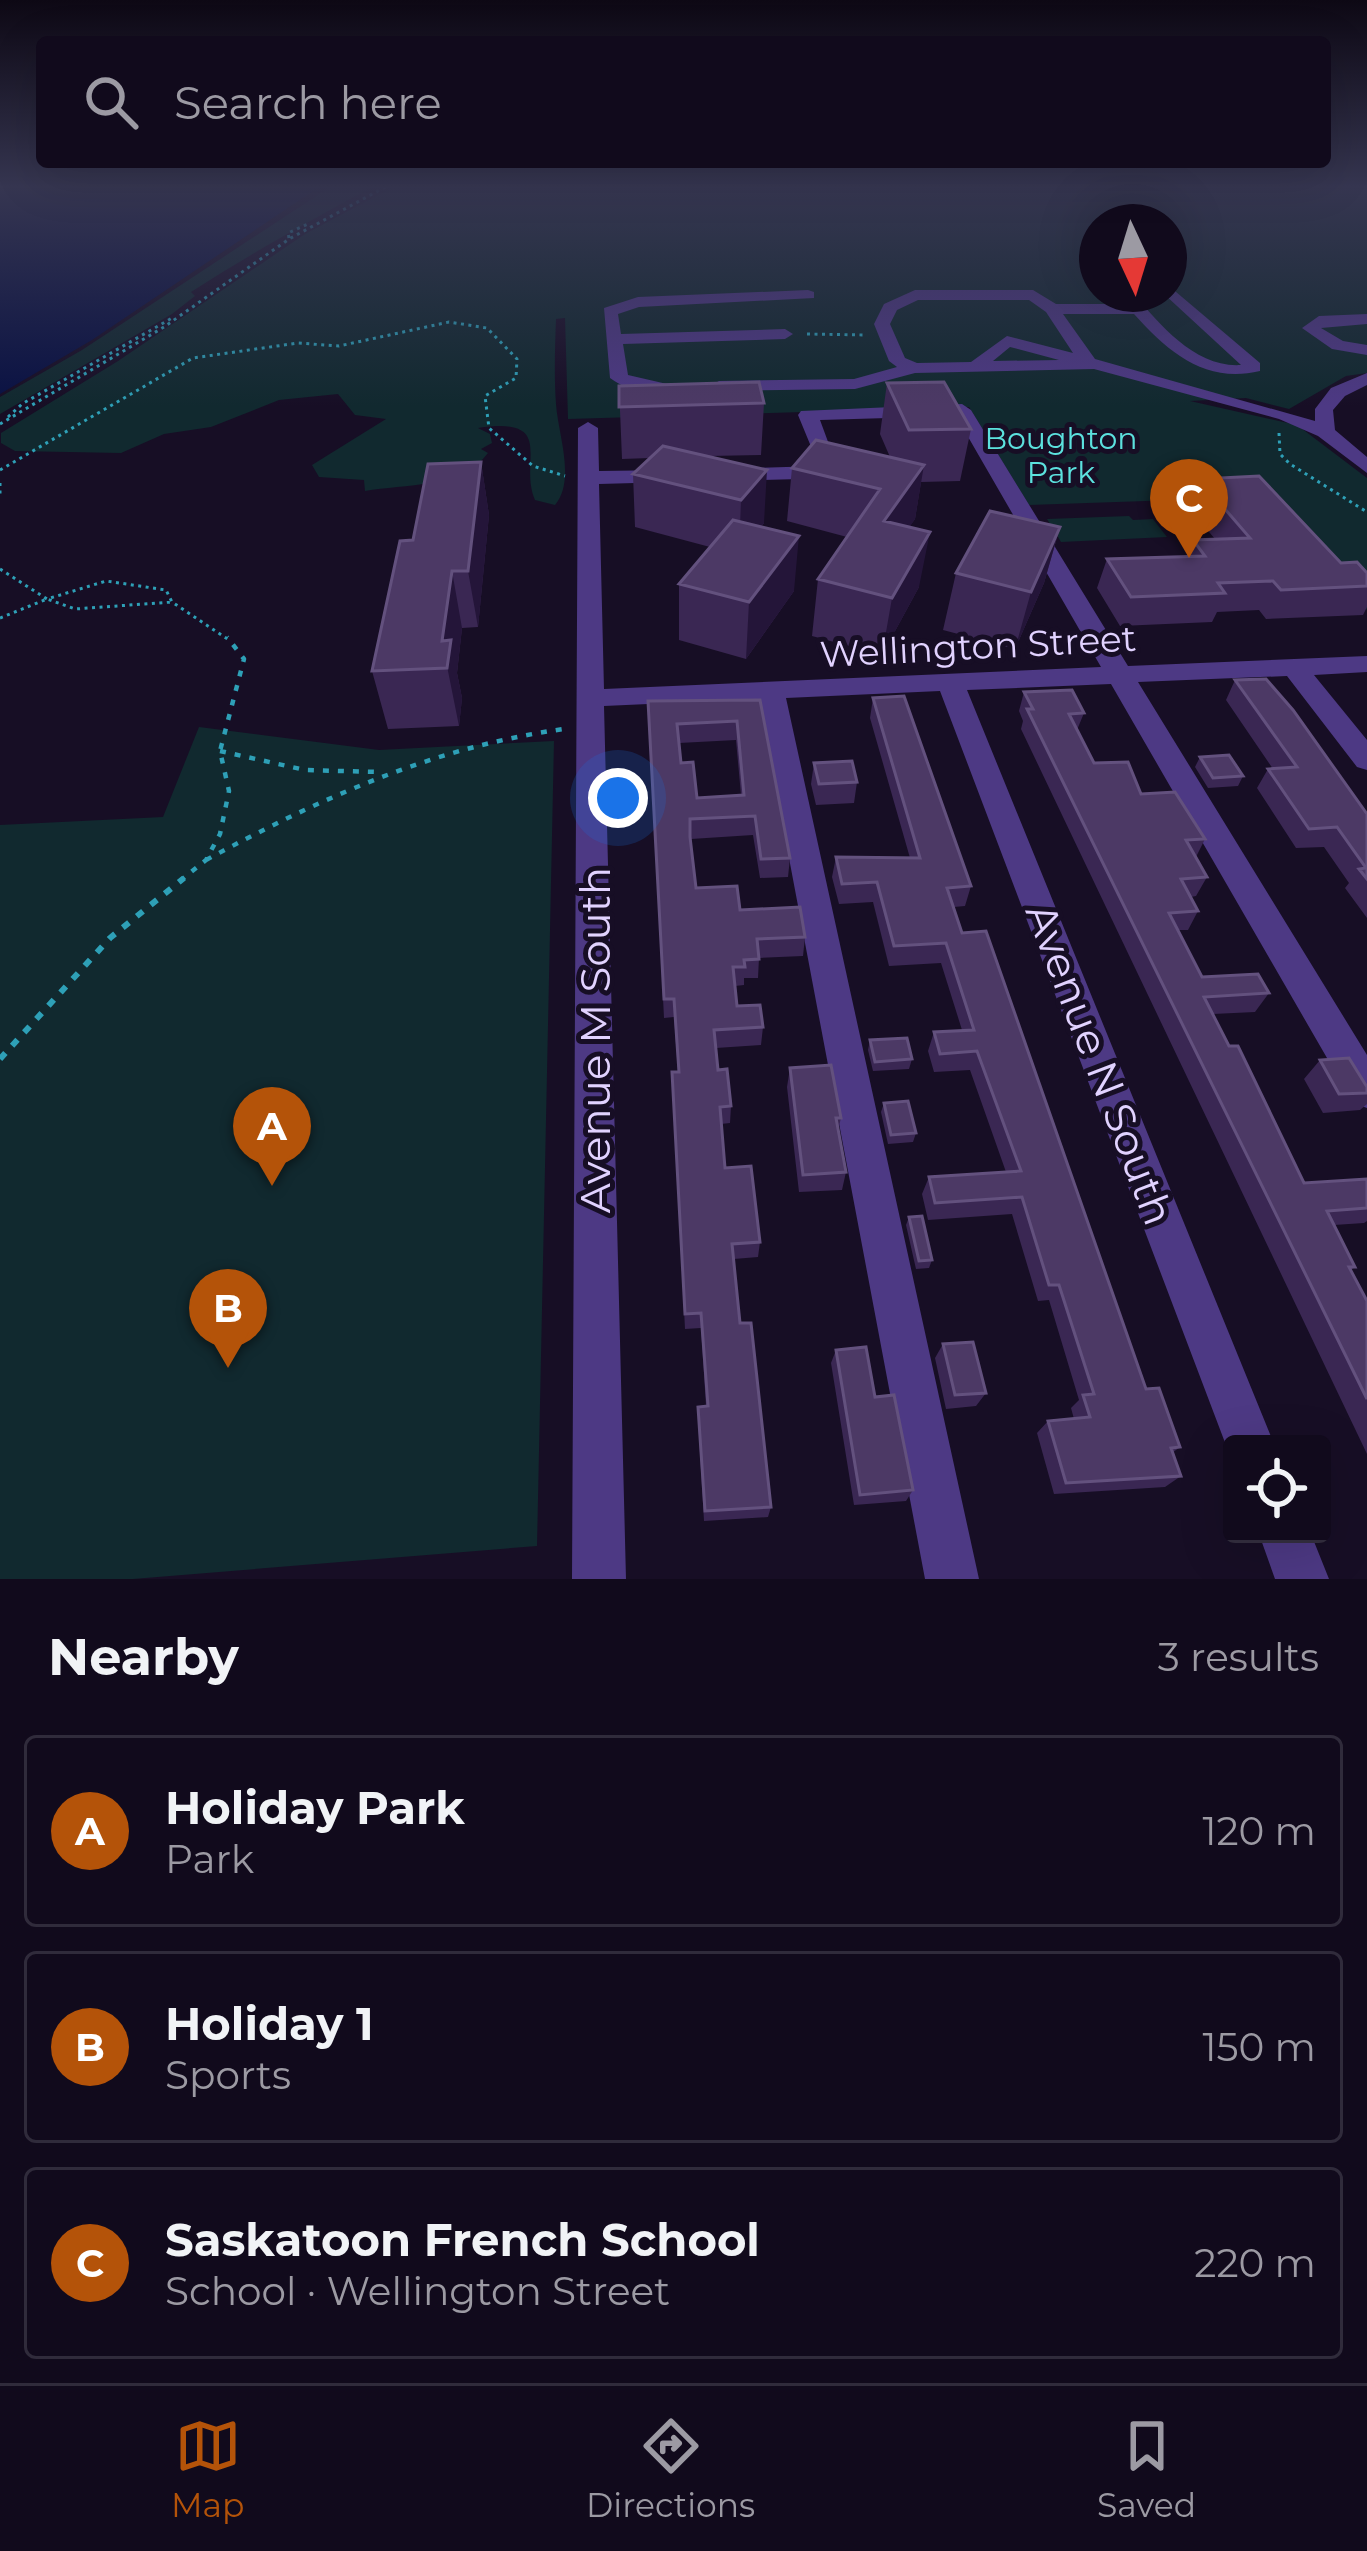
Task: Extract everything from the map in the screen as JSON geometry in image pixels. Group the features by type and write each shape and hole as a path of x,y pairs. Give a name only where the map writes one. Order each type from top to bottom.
{"street":[{"path":"914,368 898,362 885,335 882,324 890,307 915,295 1018,292 1044,300 1090,364"},
{"path":"792,359 628,385 619,378 610,311 620,305 808,295"},
{"path":"763,300 776,304 792,359"},
{"path":"1143,312 1201,365 1230,372 1254,367 1187,307"},
{"path":"1052,309 1079,309"},
{"path":"1367,319 1319,321 1310,328 1323,339 1367,350"},
{"path":"613,339 792,359 855,384 914,368 977,366 1006,341 1298,420 1325,432 1360,461"},
{"path":"1325,432 1324,409 1338,392 1367,378"},
{"path":"589,483 839,472 825,461 808,415 962,410 1367,1090"},
{"name":"Avenue M South","path":"588,428 599,1579"},
{"name":"Wellington Street","path":"592,712 771,692 1367,664"},
{"path":"1294,667 1367,760"},
{"name":"Avenue N South","path":"951,685 1245,1435"},
{"path":"771,692 952,1579"},
{"path":"1288,1543 1302,1579"}],"path":[{"path":"2,423 64,389 259,259"},
{"path":"0,470 194,358 298,343 339,346 421,325 474,323 495,334 496,342 508,348 519,367 516,378 485,396 489,428 533,466 570,476 569,488 589,483"},
{"path":"792,359 885,335"},
{"path":"1298,420 1280,432 1280,454 1316,483 1367,512"},
{"path":"0,483 0,497"},
{"path":"0,569 46,599 75,609 172,602"},
{"path":"0,618 91,581 130,578 166,590 172,602 222,631 244,659 220,751 229,790 220,834 206,860"},
{"path":"0,1059 110,938 206,860 383,772 592,712"},
{"path":"220,751 305,770 383,772"}],"green space":[{"path":"221,259 245,259 191,292 195,296 172,314 0,414 0,397 82,350"},
{"name":"Boughton Park","path":"269,259 1079,259 1079,312 1187,312 1187,259 1367,259 1367,373 1346,376 1289,409 1246,398 1190,401 1297,425 1367,478 1367,610 1263,497 1029,505 969,407 568,419 565,318 556,319 556,404 565,470 555,505 535,500 527,435 503,426 478,428 490,434 492,443 481,449 488,453 464,473 448,479 365,491 364,480 319,477 312,465 386,419 355,415 338,394 279,400 211,427 164,434 121,453 15,451 1,443 1,433"},
{"path":"1047,519 1153,519 1167,537 1061,542"},
{"path":"199,727 379,750 554,741 537,1546 133,1579 0,1579 0,825 163,817"}],"shaded area":[{"path":"0,259 213,259 92,340 0,394"}],"building":[{"path":"759,382 764,403 619,407 619,386"},
{"path":"944,382 971,429 909,430 887,383"},
{"path":"816,440 924,465 884,521 930,532 892,598 818,579 880,489 792,468"},
{"path":"663,446 767,470 741,500 633,474"},
{"path":"481,462 468,571 452,571 442,641 451,640 447,668 372,671 400,541 413,540 428,464"},
{"path":"1259,476 1341,563 1357,562 1367,573 1367,586 1281,590 1273,581 1218,583 1225,593 1131,597 1107,559 1205,556 1193,540 1250,538 1199,479"},
{"path":"990,511 1060,527 1031,592 956,573"},
{"path":"733,520 799,536 749,602 679,584"},
{"path":"1266,679 1367,814 1367,879 1359,869 1366,868 1337,827 1309,829 1268,769 1297,767 1235,680"},
{"path":"1072,690 1084,713 1069,714 1094,763 1128,762 1141,794 1175,792 1205,839 1186,840 1207,877 1181,879 1198,911 1169,913 1202,977 1258,974 1269,993 1204,997 1229,1046 1238,1046 1304,1183 1367,1179 1367,1208 1327,1211 1367,1301 1367,1399 1027,709 1033,709 1024,692"},
{"path":"904,696 971,886 947,888 962,933 986,931 1146,1389 1159,1388 1180,1447 1171,1448 1181,1476 1066,1483 1048,1421 1090,1417 1083,1395 1094,1394 1059,1285 1049,1285 1022,1197 935,1203 929,1177 1021,1171 977,1051 940,1054 934,1032 974,1030 946,943 894,946 877,882 842,884 836,857 920,858 873,698"},
{"path":"760,700 790,858 761,859 755,816 690,819 696,888 737,886 740,910 800,907 805,937 757,939 759,959 733,967 737,1006 760,1005 763,1027 714,1030 718,1070 727,1069 731,1106 720,1107 725,1168 751,1166 760,1242 732,1244 740,1323 751,1323 771,1507 705,1511 698,1407 708,1406 701,1313 685,1314 672,1072 679,1072 674,999 664,999 648,701","holes":["737,721 744,795 697,798 693,762 681,763 677,724"]},
{"path":"1229,755 1243,776 1213,778 1200,757"},
{"path":"852,761 857,782 819,784 814,763"},
{"path":"907,1038 912,1059 875,1062 870,1040"},
{"path":"1349,1058 1367,1093 1339,1094 1320,1060"},
{"path":"831,1065 846,1172 803,1175 790,1068"},
{"path":"908,1101 916,1133 891,1135 884,1103"},
{"path":"922,1216 932,1260 919,1261 909,1217"},
{"path":"973,1342 986,1393 955,1395 943,1344"},
{"path":"866,1347 875,1397 894,1395 913,1490 860,1495 836,1350"}],"place":[{"name":"Saskatoon French School","path":"1189,558"},
{"name":"Holiday Park","path":"272,1186"},
{"name":"Holiday 1","path":"228,1368"}]}
